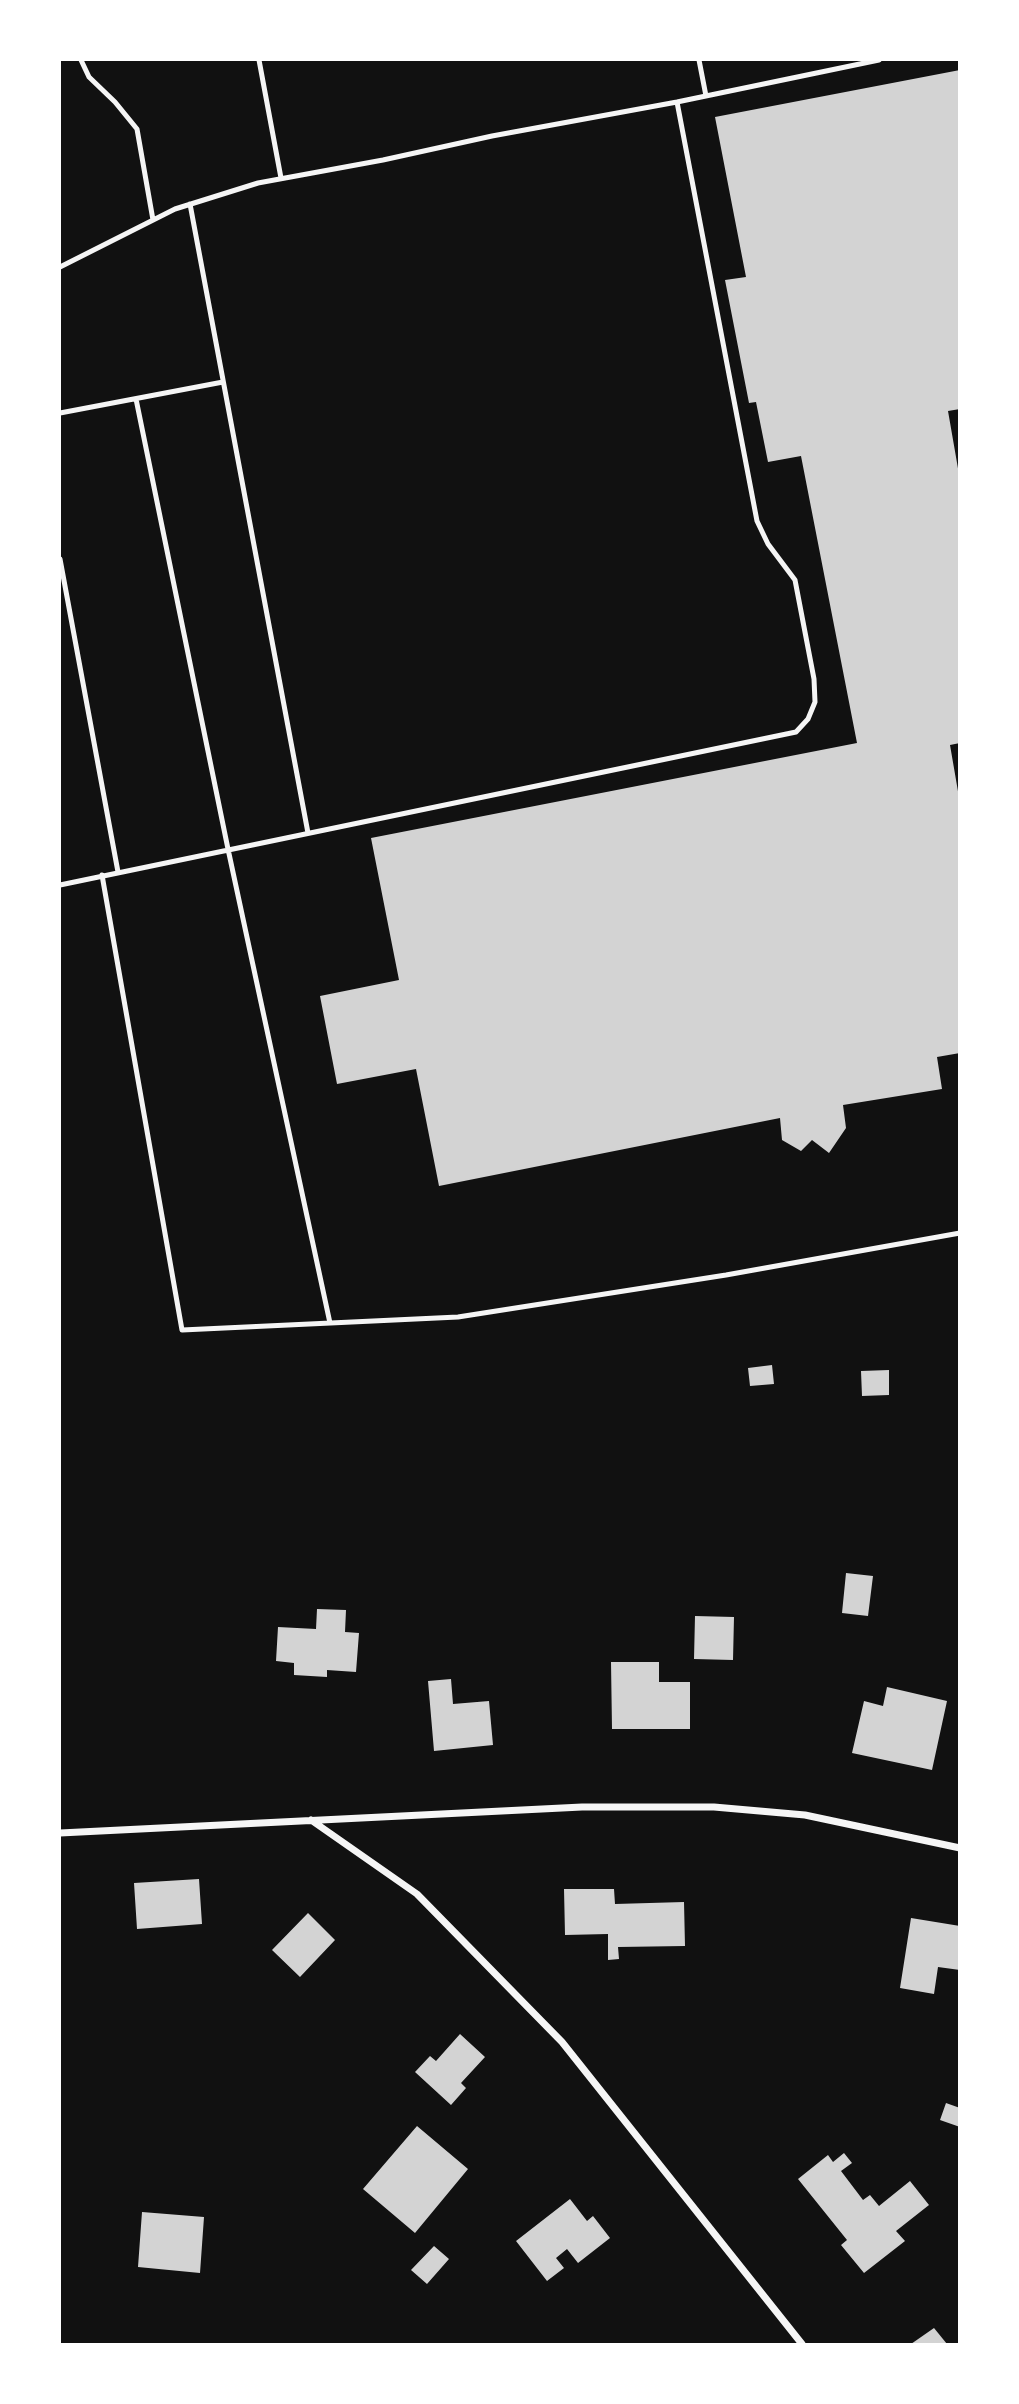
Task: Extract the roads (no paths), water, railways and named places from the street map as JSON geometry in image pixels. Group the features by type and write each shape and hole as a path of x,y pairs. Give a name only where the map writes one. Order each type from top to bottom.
{"street":[{"path":"60,1833 582,1807 714,1807 805,1815 960,1848"},
{"path":"311,1820 417,1894 562,2042 802,2344"}],"lane":[{"path":"81,60 89,77 115,102 137,129 153,220"},
{"path":"259,60 281,178"},
{"path":"699,60 706,96"},
{"path":"60,267 190,204 281,178 879,60"},
{"path":"60,885 796,732 808,719 815,702 814,680 795,580 768,544 757,521 677,102"},
{"path":"190,204 308,833"},
{"path":"60,413 223,382"},
{"path":"136,399 228,849 330,1323"},
{"path":"60,559 118,872"},
{"path":"102,875 182,1330 458,1317 726,1275 960,1233"}]}
